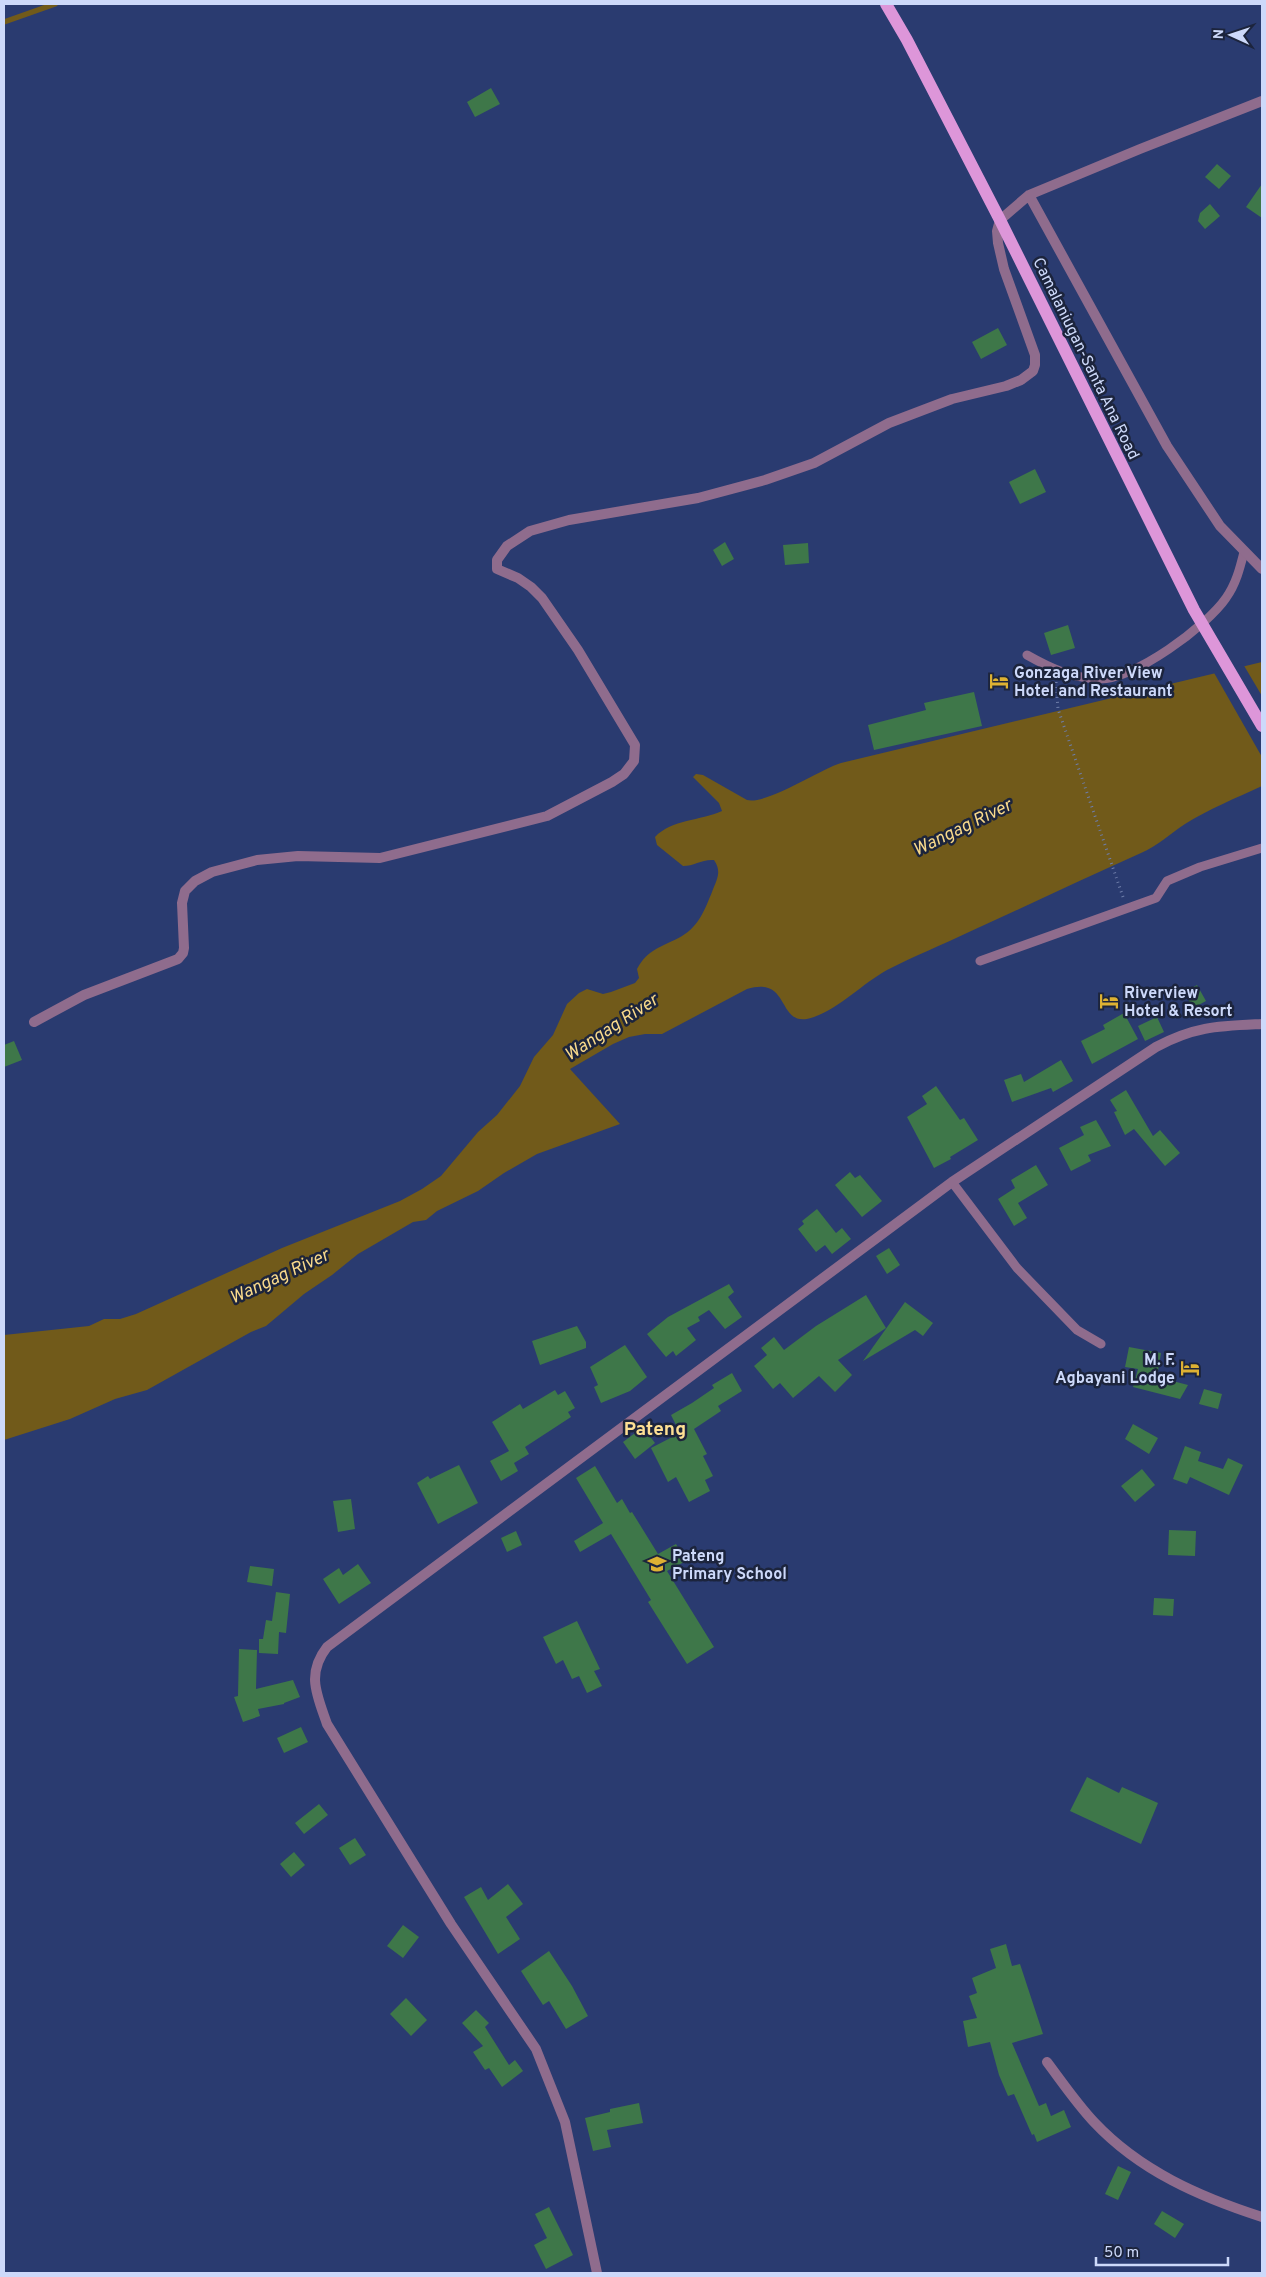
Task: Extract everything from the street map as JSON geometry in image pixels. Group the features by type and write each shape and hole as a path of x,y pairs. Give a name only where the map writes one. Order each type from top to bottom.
{"main road":[{"name":"Camalaniugan-Santa Ana Road","path":"886,4 907,40 1000,220 1194,610 1262,726"}],"street":[{"path":"34,1022 84,995 178,959 183,953 184,948 182,903 185,891 195,880 212,872 257,860 298,856 380,858 428,847 547,816 624,774 634,761 635,745 555,615 531,587 518,578 498,569 496,563 499,555 518,537 530,531 569,520 698,498 765,480 814,462 889,422 952,399 1006,386 1028,375 1035,365 1035,355 1002,260 997,231 1000,220 1029,195 1262,101"},
{"path":"1029,195 1168,446 1220,526 1262,569"},
{"path":"597,2273 565,2122 536,2049 452,1924 327,1724 316,1691 315,1673 318,1658 327,1647 952,1182 1156,1047 1176,1036 1198,1029 1262,1024"},
{"path":"1047,2062 1094,2122 1131,2155 1172,2181 1215,2201 1262,2217"}],"lane":[{"path":"1027,655 1056,671 1100,679 1125,673 1159,656 1193,632 1225,601 1232,589 1244,552"},
{"path":"980,961 1156,898 1167,880 1200,867 1262,848"},
{"path":"952,1182 1017,1268 1077,1330 1101,1344"}],"path":[{"path":"1056,671 1058,709 1120,888"}],"water":[{"name":"Wangag River","path":"1262,662 1262,786 1185,824 1147,850 887,970 824,1013 814,1017 802,1019 794,1017 778,995 771,989 761,987 747,989 662,1034 645,1034 629,1037 613,1044 570,1069 620,1124 537,1154 478,1191 437,1211 426,1220 413,1222 358,1254 304,1294 266,1326 251,1332 147,1390 115,1399 70,1419 4,1440 4,1335 89,1326 104,1319 120,1319 136,1314 282,1248 400,1201 441,1176 478,1132 497,1115 520,1086 534,1057 553,1035 567,1004 579,993 587,989 603,994 635,983 639,978 637,969 651,952 688,932 701,917 718,876 718,868 714,860 683,866 657,845 655,837 670,827 722,811 719,803 693,777 696,774 703,775 747,800 756,800 779,792 841,763"}],"pier":[{"path":"1243,664 1262,696 1262,757 1213,671"}],"building":[{"path":"491,88 500,104 475,117 467,102"},
{"path":"1217,164 1231,176 1219,189 1205,177"},
{"path":"1262,184 1262,218 1246,207"},
{"path":"1210,204 1220,216 1205,229 1198,221 1200,213"},
{"path":"998,328 1007,345 981,359 972,342"},
{"path":"1035,469 1046,492 1020,504 1009,482"},
{"path":"725,542 734,559 722,566 713,550"},
{"path":"808,543 809,563 785,565 783,545"},
{"path":"1068,625 1075,648 1051,655 1044,633"},
{"path":"974,692 982,726 874,750 868,725 926,710 924,703"},
{"path":"1197,985 1206,1001 1193,1008 1184,992"},
{"path":"1124,1013 1138,1039 1092,1064 1081,1041 1105,1029 1103,1025"},
{"path":"1157,1017 1164,1032 1145,1041 1138,1026"},
{"path":"14,1041 22,1060 4,1067 4,1045"},
{"path":"1061,1060 1073,1081 1053,1092 1051,1088 1012,1102 1004,1080 1021,1074 1024,1082"},
{"path":"936,1086 960,1120 964,1118 978,1140 950,1157 951,1159 934,1168 907,1117 927,1104 922,1096"},
{"path":"1126,1090 1153,1136 1160,1130 1180,1153 1165,1166 1134,1129 1125,1135 1114,1112 1117,1111 1110,1100"},
{"path":"1096,1120 1111,1146 1088,1155 1091,1161 1071,1171 1059,1148 1084,1135 1080,1127"},
{"path":"1036,1165 1048,1185 1018,1203 1027,1218 1014,1226 998,1199 1015,1188 1011,1180"},
{"path":"850,1172 855,1178 860,1175 882,1201 862,1217 835,1185"},
{"path":"817,1209 836,1233 842,1228 851,1239 832,1254 825,1245 816,1252 798,1229 804,1224 802,1221"},
{"path":"889,1248 900,1265 887,1274 876,1256"},
{"path":"729,1284 734,1292 728,1297 742,1317 725,1329 709,1310 698,1317 700,1321 687,1328 696,1340 676,1356 673,1351 666,1357 647,1334 668,1317"},
{"path":"866,1295 886,1328 838,1360 852,1375 835,1392 819,1376 793,1398 780,1383 773,1389 754,1366 767,1355 761,1348 774,1337 784,1350 816,1326"},
{"path":"905,1302 933,1323 923,1336 915,1330 863,1361"},
{"path":"577,1326 586,1342 586,1348 540,1365 532,1341"},
{"path":"625,1345 647,1377 630,1391 601,1403 594,1387 598,1385 590,1367"},
{"path":"1129,1347 1161,1353 1157,1377 1188,1385 1180,1399 1133,1387 1138,1369 1125,1367"},
{"path":"732,1373 742,1391 718,1406 721,1411 694,1429 707,1454 703,1456 713,1476 705,1480 710,1491 689,1502 676,1477 668,1482 651,1448 680,1433 671,1415 714,1388 712,1385"},
{"path":"1204,1389 1222,1394 1218,1409 1199,1404"},
{"path":"555,1390 558,1395 565,1391 575,1408 568,1412 571,1417 525,1447 529,1454 514,1463 518,1471 501,1481 490,1461 509,1451 492,1422 520,1404 523,1409"},
{"path":"1133,1424 1158,1438 1149,1454 1125,1439"},
{"path":"643,1427 655,1443 635,1459 623,1442"},
{"path":"1185,1446 1201,1452 1198,1461 1223,1469 1228,1458 1243,1465 1229,1495 1190,1477 1187,1484 1173,1479"},
{"path":"459,1465 478,1503 438,1524 417,1483 428,1476 430,1479"},
{"path":"595,1466 617,1503 622,1499 658,1554 676,1544 686,1561 667,1571 714,1647 687,1664 648,1602 651,1600 611,1534 580,1552 574,1541 603,1523 576,1478"},
{"path":"1142,1469 1155,1485 1135,1502 1121,1486"},
{"path":"351,1499 355,1529 338,1532 333,1501"},
{"path":"1169,1530 1196,1531 1195,1556 1168,1555"},
{"path":"516,1531 522,1545 507,1552 501,1538"},
{"path":"358,1564 371,1583 339,1604 323,1579 339,1568 343,1575"},
{"path":"250,1566 274,1569 272,1586 247,1582"},
{"path":"276,1592 290,1594 286,1633 279,1632 278,1654 259,1653 259,1639 263,1639 266,1620 272,1621"},
{"path":"1154,1598 1174,1599 1173,1616 1153,1615"},
{"path":"577,1621 600,1669 594,1671 602,1686 587,1693 579,1676 572,1679 563,1660 556,1664 543,1637"},
{"path":"239,1649 257,1650 256,1689 293,1680 300,1697 284,1704 258,1709 260,1716 243,1722 234,1697 238,1696"},
{"path":"301,1727 308,1742 284,1753 277,1738"},
{"path":"1087,1777 1119,1793 1122,1787 1158,1803 1141,1844 1070,1811"},
{"path":"319,1804 328,1815 304,1834 295,1823"},
{"path":"355,1838 366,1855 350,1865 339,1848"},
{"path":"294,1852 305,1865 291,1877 280,1864"},
{"path":"508,1884 523,1904 506,1917 520,1939 498,1954 464,1897 481,1887 488,1900"},
{"path":"403,1925 419,1937 403,1958 387,1946"},
{"path":"1006,1944 1012,1966 1020,1964 1043,2034 1012,2043 1039,2106 1046,2103 1051,2116 1064,2110 1071,2127 1037,2142 1014,2094 1008,2096 999,2075 990,2042 968,2047 963,2021 977,2018 969,1996 977,1993 972,1978 996,1968 990,1949"},
{"path":"549,1951 572,1986 588,2016 566,2029 549,2001 543,2005 521,1971"},
{"path":"406,1998 427,2020 411,2036 390,2014"},
{"path":"476,2010 489,2023 485,2027 509,2065 515,2060 523,2071 502,2087 489,2068 485,2070 473,2052 483,2046 462,2023"},
{"path":"639,2103 643,2123 607,2130 611,2147 593,2151 585,2118 610,2112 610,2109"},
{"path":"1118,2166 1131,2172 1118,2200 1105,2194"},
{"path":"549,2207 573,2255 546,2269 534,2245 547,2238 535,2214"},
{"path":"1162,2211 1184,2224 1175,2238 1154,2224"}],"waterway":[{"path":"4,22 55,4"}],"place":[{"name":"Gonzaga River View Hotel and Restaurant","path":"999,681"},
{"name":"Riverview Hotel & Resort","path":"1109,1001"},
{"name":"M. F. Agbayani Lodge","path":"1190,1368"},
{"name":"Pateng Primary School","path":"657,1564"}],"district":[{"name":"Pateng","path":"655,1428"}]}
